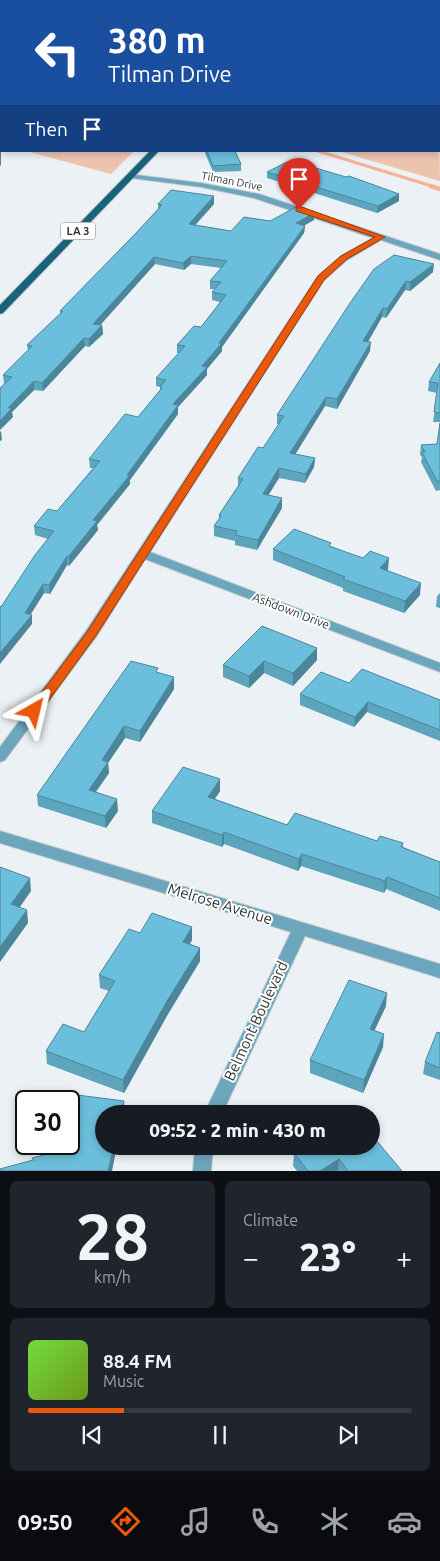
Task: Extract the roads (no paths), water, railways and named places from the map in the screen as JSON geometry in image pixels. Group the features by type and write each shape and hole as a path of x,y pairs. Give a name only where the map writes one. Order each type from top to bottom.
{"main road":[{"name":"LA 3","path":"0,311 154,152"}],"street":[{"name":"Tilman Drive","path":"131,176 200,185 256,196 440,257"},
{"path":"0,757 91,634 321,278 344,258 381,237"},
{"name":"Ashdown Drive","path":"143,554 440,668"},
{"name":"Melrose Avenue","path":"0,837 440,971"},
{"name":"Belmont Boulevard","path":"217,1105 300,929"},
{"path":"202,1171 203,1155"}],"waterway":[{"path":"321,152 435,187"},
{"path":"431,186 440,189"}]}
